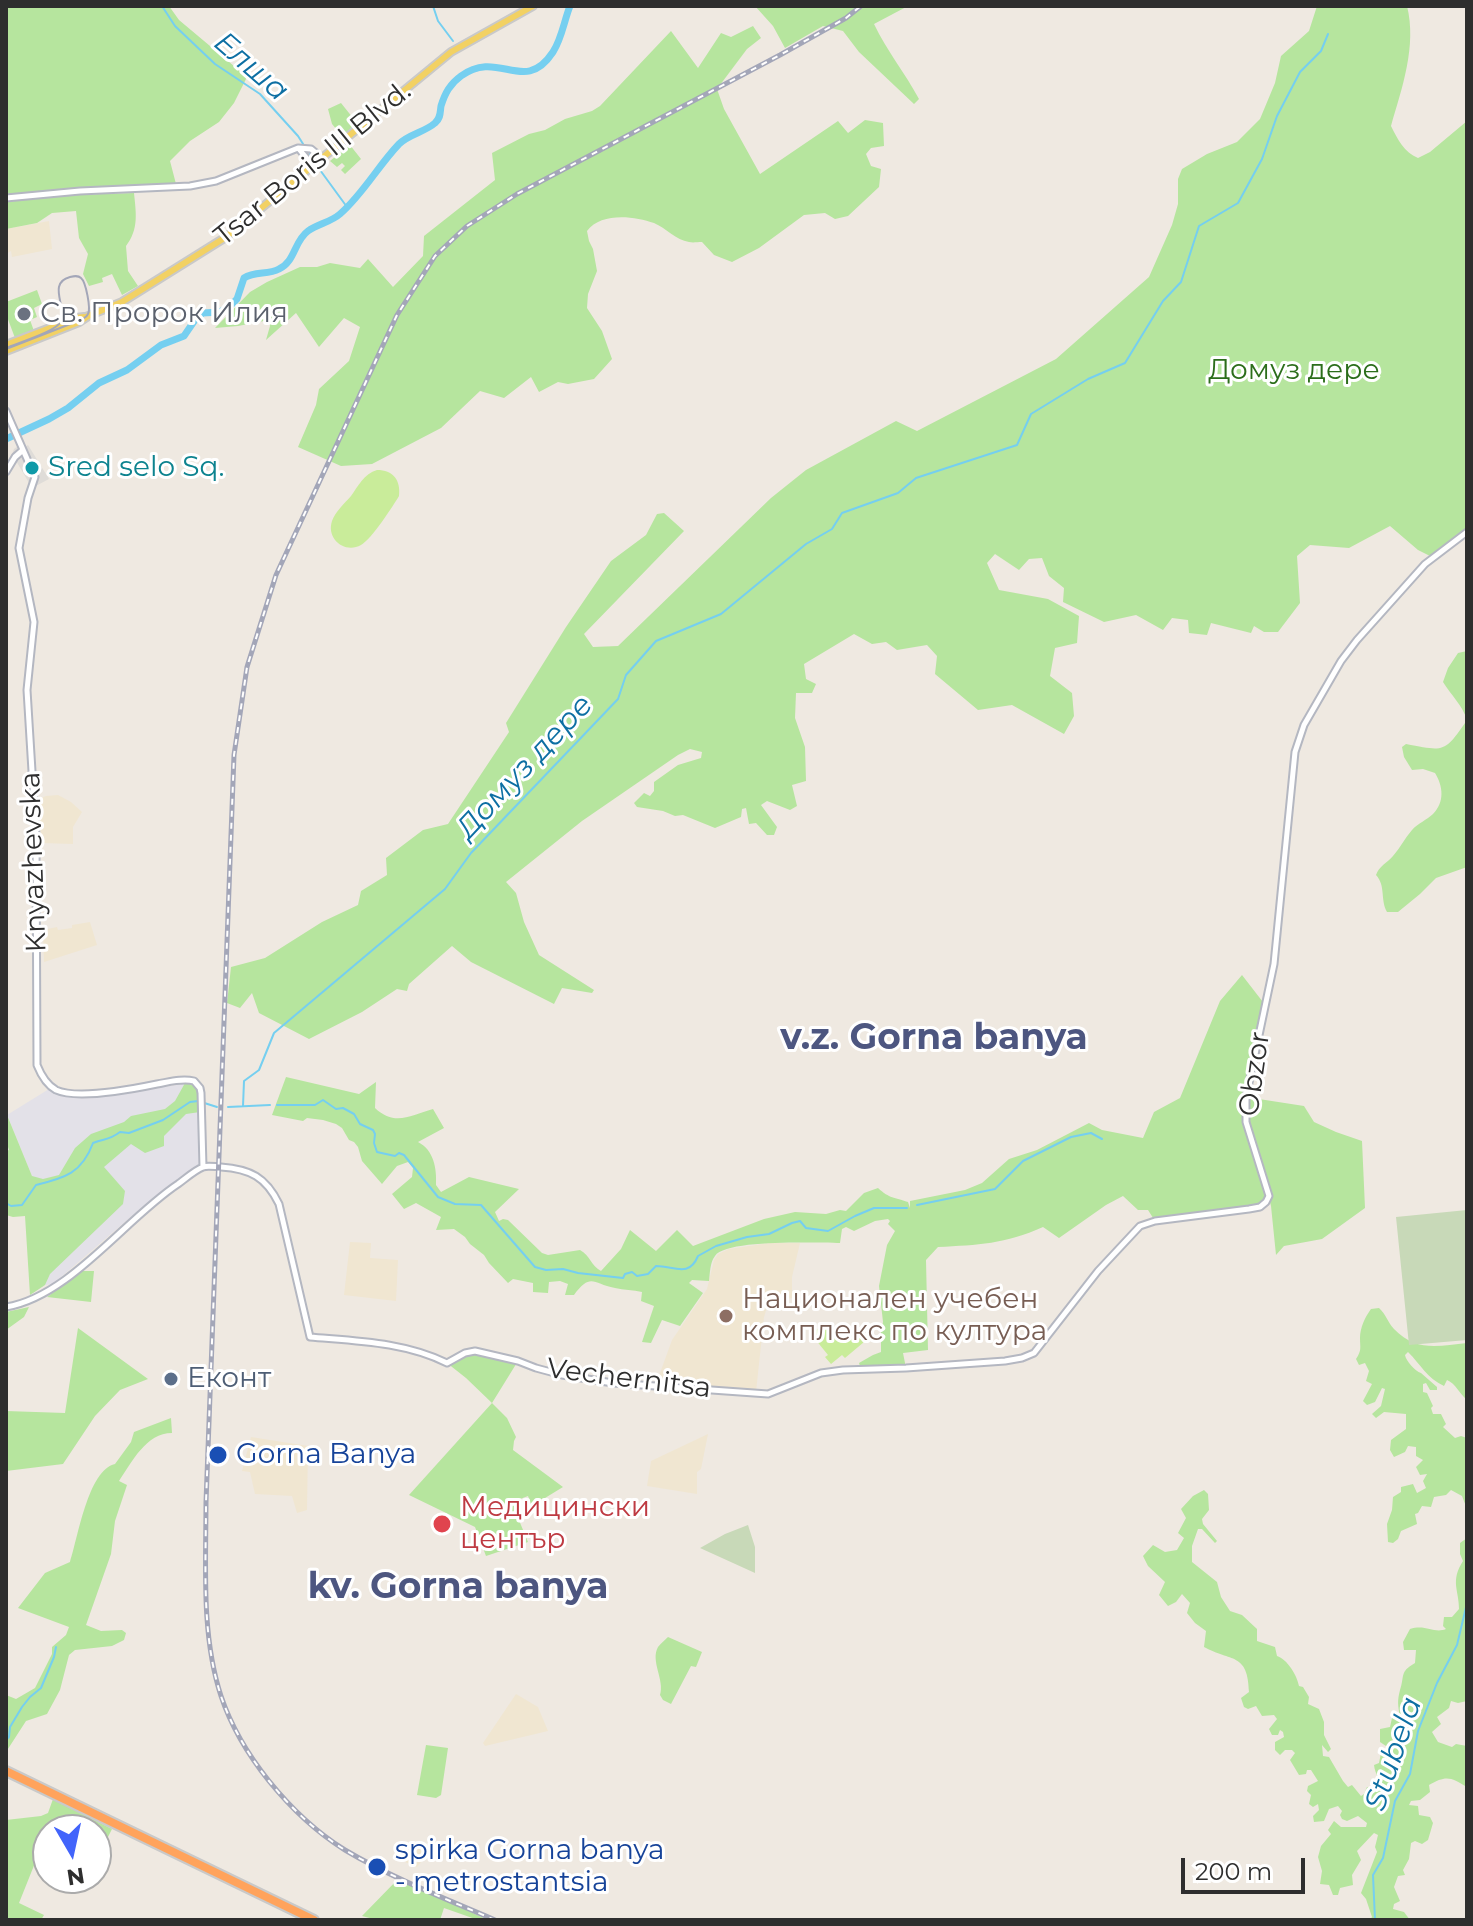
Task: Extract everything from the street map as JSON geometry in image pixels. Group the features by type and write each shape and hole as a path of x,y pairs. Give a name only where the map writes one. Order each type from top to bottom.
{"highway":[{"path":"6,1771 314,1920"}],"main road":[{"name":"Tsar Boris III Blvd.","path":"6,348 122,302 226,237 451,52 533,6"}],"street":[{"path":"6,198 190,186 216,181 303,148 316,152 323,159"},
{"path":"303,148 314,166"},
{"name":"Knyazhevska","path":"6,411 35,477 19,548 34,622 27,690 36,854 37,1065 50,1086 61,1092 110,1092 190,1080 198,1085 201,1093 203,1167"},
{"path":"6,472 23,450"},
{"name":"Obzor","path":"768,1394 821,1373 1022,1358 1034,1353 1098,1271 1140,1226 1155,1221 1260,1207 1266,1202 1269,1196 1266,1182 1246,1122 1246,1097 1274,964 1295,752 1304,725 1341,661 1425,564 1467,532"},
{"path":"6,1307 32,1301 52,1289 163,1195 203,1167"},
{"name":"Vechernitsa","path":"203,1167 245,1170 266,1183 274,1193 310,1337 399,1347 447,1363 475,1351 562,1375 604,1382 768,1394"}],"shaded area":[{"path":"49,221 52,249 12,257 11,251 6,254 6,229"},
{"name":"Sred selo Sq.","path":"22,443 25,447 28,445 49,479 32,488 12,454"},
{"path":"58,795 82,812 73,827 73,844 41,843 39,801 46,796"},
{"path":"90,922 97,945 44,962 43,930 72,928 72,925"},
{"path":"190,1083 199,1094 201,1164 140,1209 53,1284 45,1285 30,1295 32,1176 7,1115 49,1089 66,1096 101,1096"},
{"path":"350,1242 371,1243 370,1258 398,1260 396,1301 344,1295"},
{"name":"Национален учебен комплекс по култура","path":"769,1243 800,1243 792,1277 792,1298 769,1301 764,1317 756,1392 656,1384 672,1340 707,1289 718,1254 729,1249"},
{"path":"708,1434 701,1469 697,1472 697,1494 647,1486 651,1461"},
{"path":"251,1437 308,1446 307,1510 297,1513 292,1496 255,1494 250,1472 242,1471"},
{"path":"516,1694 538,1707 548,1731 485,1746 483,1743"},
{"path":"422,1842 430,1851 417,1867 405,1862"}],"green space":[{"path":"6,6 169,6 179,20 247,77 234,103 219,122 190,141 170,161 176,184 6,195"},
{"path":"755,6 908,6 874,24 919,99 914,104 859,52 843,31 823,26 785,48 773,26"},
{"name":"Домуз дере","path":"1317,6 1407,6 1409,52 1391,126 1409,152 1418,158 1430,152 1467,121 1467,529 1430,556 1390,526 1349,548 1310,545 1297,556 1300,603 1278,632 1264,632 1254,626 1251,633 1211,623 1207,635 1189,633 1188,620 1172,618 1163,630 1136,615 1104,622 1063,602 1064,588 1049,576 1042,558 1029,559 1019,570 995,554 987,563 999,590 1048,599 1079,616 1077,643 1055,648 1050,676 1072,693 1074,716 1064,734 1012,705 978,710 935,674 937,656 927,645 897,650 886,642 872,644 854,634 804,664 806,679 816,684 812,693 796,693 795,718 805,747 806,781 792,785 797,806 790,810 767,801 761,805 777,827 774,835 767,835 756,823 749,824 746,808 742,809 741,817 715,828 683,815 637,807 634,803 644,793 650,796 654,791 654,782 678,765 701,758 702,752 690,749 582,821 506,882 516,893 524,922 539,955 594,990 592,993 562,988 554,1004 471,962 452,946 409,984 407,991 397,989 362,1012 309,1039 259,1013 252,993 240,1008 227,1003 231,967 265,958 322,922 358,905 361,891 387,875 386,858 423,830 448,824 509,732 506,723 566,627 611,561 646,535 657,514 664,513 684,531 584,634 593,647 618,646 771,498 806,470 896,421 917,431 1056,359 1149,277 1172,225 1182,169 1207,154 1237,142 1260,119 1275,83 1281,56 1309,31"},
{"path":"753,26 761,38 747,49 717,89 724,109 760,174 838,121 848,133 865,120 883,123 884,146 871,148 866,154 871,166 881,169 879,187 848,216 835,219 825,213 804,215 759,248 732,262 714,255 702,242 684,241 654,223 628,217 601,221 587,231 597,271 588,294 587,308 602,331 612,359 594,379 568,384 558,382 539,392 531,377 504,398 480,391 441,428 372,464 341,466 298,447 316,405 319,389 349,361 360,327 344,318 319,347 296,313 266,340 269,320 215,328 250,292 300,267 330,263 360,268 368,259 393,287 423,256 424,236 495,180 492,153 529,134 600,106 671,31 698,68 721,33 731,37"},
{"path":"341,103 357,123 342,136 332,124 328,109"},
{"path":"350,145 361,159 345,174 341,170 345,166 342,163 337,167 330,161"},
{"path":"134,193 135,227 126,246 128,271 138,286 122,295 112,274 102,278 103,282 89,286 83,274 88,254 79,238 76,211 52,213 37,223 6,229 6,202 67,195"},
{"path":"37,290 42,304 34,308 37,317 30,320 34,331 15,338 6,314 6,302"},
{"path":"377,470 395,477 399,496 365,542 355,547 343,546 332,534 333,518 368,474"},
{"path":"1467,651 1467,720 1443,682 1458,653"},
{"path":"1467,720 1467,867 1436,878 1398,912 1387,912 1377,872 1412,830 1437,809 1442,794 1435,773 1423,769 1412,770 1402,747 1406,744 1442,747 1453,739"},
{"path":"1242,975 1266,1006 1246,1097 1304,1106 1314,1122 1362,1141 1365,1208 1322,1239 1284,1246 1276,1255 1269,1198 1260,1207 1155,1221 1148,1210 1138,1210 1123,1196 1059,1238 1043,1227 1004,1240 938,1247 926,1260 928,1350 903,1353 906,1368 860,1366 859,1363 881,1352 883,1322 879,1286 887,1245 895,1231 888,1224 888,1219 875,1221 854,1231 846,1227 842,1229 840,1243 754,1244 723,1251 713,1258 709,1281 692,1280 689,1283 703,1293 680,1326 662,1320 651,1343 642,1342 654,1306 641,1301 642,1292 593,1281 584,1284 574,1295 565,1295 568,1284 560,1281 549,1282 548,1293 533,1292 533,1283 513,1279 508,1283 465,1237 454,1229 436,1230 441,1217 416,1203 404,1209 392,1194 412,1177 413,1168 408,1162 397,1166 382,1184 362,1161 358,1147 336,1124 272,1115 286,1077 359,1094 376,1082 375,1108 389,1117 403,1118 433,1109 444,1128 418,1142 431,1155 436,1185 441,1192 469,1177 519,1189 495,1212 499,1221 508,1220 542,1253 548,1255 580,1250 601,1271 621,1249 630,1230 656,1251 677,1230 693,1246 764,1219 795,1212 826,1214 846,1211 864,1193 878,1188 889,1196 908,1202 910,1208 910,1201 965,1190 982,1183 1009,1159 1037,1150 1089,1123 1102,1130 1143,1138 1154,1112 1180,1098 1220,1001"},
{"path":"185,1083 198,1088 200,1112 186,1114 164,1136 164,1146 145,1153 131,1144 104,1167 125,1191 123,1204 50,1274 45,1285 30,1295 25,1216 6,1215 6,1151 9,1150 6,1116 32,1176 43,1179 59,1175 75,1148 91,1134 124,1122 131,1116 165,1109 175,1101"},
{"path":"1467,1210 1467,1340 1409,1345 1396,1217"},
{"path":"82,1271 94,1271 91,1302 47,1297"},
{"path":"29,1307 24,1317 6,1330 6,1312"},
{"path":"1379,1308 1394,1329 1411,1341 1428,1346 1467,1343 1467,1400 1450,1382 1447,1380 1444,1386 1438,1383 1408,1352 1405,1355 1414,1368 1437,1387 1437,1390 1430,1390 1426,1383 1423,1384 1423,1392 1427,1393 1433,1406 1433,1414 1441,1414 1446,1424 1443,1427 1455,1438 1467,1438 1467,1509 1462,1496 1451,1490 1446,1495 1434,1497 1431,1507 1422,1506 1415,1514 1417,1524 1401,1531 1393,1543 1388,1542 1387,1524 1393,1497 1401,1492 1401,1487 1413,1484 1417,1493 1426,1488 1423,1481 1427,1474 1420,1475 1416,1467 1423,1460 1416,1456 1416,1447 1408,1446 1405,1452 1394,1457 1390,1450 1391,1440 1406,1429 1406,1414 1384,1412 1376,1418 1372,1414 1381,1406 1385,1389 1382,1388 1375,1402 1367,1405 1363,1401 1372,1384 1366,1381 1369,1371 1365,1363 1359,1365 1356,1359 1365,1319 1371,1309"},
{"path":"825,1323 832,1332 840,1327 849,1337 855,1332 864,1342 845,1358 842,1355 831,1364 825,1357 828,1355 811,1334"},
{"path":"78,1328 148,1379 120,1390 95,1416 63,1464 6,1471 6,1411 65,1413"},
{"path":"475,1351 518,1361 492,1403 447,1363"},
{"path":"492,1403 507,1418 516,1437 513,1450 563,1487 531,1504 528,1496 515,1501 516,1513 528,1542 486,1556 475,1527 409,1495"},
{"path":"171,1418 172,1433 163,1434 147,1443 119,1481 127,1485 115,1521 111,1554 86,1625 101,1631 122,1630 126,1633 124,1640 112,1646 75,1650 69,1655 60,1690 47,1714 26,1721 6,1752 6,1695 16,1699 35,1688 52,1654 52,1647 66,1635 69,1627 18,1608 45,1573 70,1562 91,1491 106,1469 115,1464 131,1442 134,1432"},
{"path":"1204,1490 1208,1494 1209,1510 1202,1519 1203,1524 1217,1541 1215,1543 1202,1529 1198,1529 1192,1546 1192,1562 1217,1582 1221,1597 1230,1611 1242,1615 1257,1629 1257,1641 1275,1647 1277,1656 1291,1668 1299,1686 1309,1697 1308,1704 1319,1709 1324,1722 1324,1735 1331,1749 1328,1752 1322,1745 1323,1756 1329,1757 1343,1781 1348,1787 1352,1785 1361,1796 1367,1787 1382,1789 1374,1765 1379,1763 1381,1753 1387,1755 1392,1750 1380,1742 1380,1729 1390,1727 1392,1718 1400,1717 1398,1701 1403,1675 1415,1663 1416,1650 1404,1650 1403,1642 1410,1629 1446,1629 1443,1626 1444,1617 1452,1617 1459,1609 1456,1580 1463,1561 1460,1543 1467,1538 1467,1701 1451,1701 1449,1708 1437,1717 1441,1724 1432,1732 1438,1742 1452,1747 1456,1744 1467,1746 1467,1787 1452,1779 1440,1780 1429,1785 1430,1792 1409,1805 1418,1806 1419,1815 1430,1817 1433,1823 1428,1840 1422,1844 1411,1843 1409,1859 1403,1870 1405,1875 1398,1876 1394,1887 1400,1901 1394,1904 1393,1909 1404,1912 1410,1920 1370,1920 1372,1917 1366,1899 1361,1893 1377,1852 1378,1835 1374,1833 1357,1851 1361,1860 1352,1875 1353,1885 1340,1888 1338,1895 1333,1895 1329,1885 1320,1884 1322,1871 1318,1857 1321,1846 1331,1834 1328,1830 1334,1821 1341,1827 1366,1827 1367,1823 1358,1816 1347,1821 1342,1819 1338,1806 1329,1809 1324,1821 1314,1822 1318,1804 1313,1807 1309,1804 1311,1795 1307,1791 1308,1786 1318,1781 1311,1770 1299,1775 1290,1760 1295,1753 1292,1750 1285,1750 1280,1755 1275,1750 1275,1742 1284,1737 1280,1730 1278,1735 1272,1735 1269,1729 1277,1719 1274,1715 1262,1716 1256,1706 1244,1707 1241,1698 1249,1692 1248,1679 1241,1664 1204,1647 1206,1631 1187,1613 1190,1603 1182,1594 1168,1606 1159,1595 1165,1582 1148,1566 1143,1556 1153,1545 1165,1552 1177,1550 1184,1538 1178,1533 1186,1518 1181,1509"},
{"path":"748,1525 755,1547 755,1573 700,1548 725,1534"},
{"path":"668,1637 702,1652 696,1667 691,1666 671,1704 660,1695 656,1658 658,1647"},
{"path":"426,1745 448,1748 441,1795 436,1798 417,1795"},
{"path":"53,1799 82,1814 46,1814"},
{"path":"32,1817 32,1870 19,1903 44,1915 41,1920 6,1920 6,1820"},
{"path":"398,1879 488,1920 478,1920 444,1908 440,1920 377,1920 362,1916"}],"waterway":[{"name":"Елша","path":"162,6 175,26 215,64 260,94 305,147"},
{"path":"433,6 438,21 453,41"},
{"path":"6,439 49,419 99,383 127,370 161,345 184,336 203,313 220,312 230,306 237,299 244,278 284,266 303,235 336,217 348,206 399,144 437,121 446,93 461,76 487,67 521,72 542,65 556,47 570,6"},
{"name":"Домуз дере","path":"243,1106 244,1081 259,1070 274,1033 445,889 471,853 618,699 626,675 656,641 721,614 806,544 832,529 842,513 898,493 916,478 1017,445 1031,414 1088,379 1125,363 1163,301 1181,282 1199,226 1238,203 1262,159 1277,116 1300,72 1321,51 1328,34"},
{"name":"Елша","path":"309,152 313,159"},
{"name":"Елша","path":"320,170 347,207"},
{"path":"277,1105 315,1105 323,1100 336,1109 343,1108 354,1114 360,1124 373,1130 377,1152 404,1155 438,1197 455,1204 481,1205 535,1267 546,1270 563,1269 623,1278 632,1272 637,1276 648,1274 656,1266 686,1269 698,1256 716,1246 769,1234 792,1223 800,1221 806,1228 828,1231 874,1208 907,1208"},
{"path":"6,1203 22,1205 36,1185 71,1173 84,1161 93,1143 163,1120 190,1102 198,1101 217,1107"},
{"path":"228,1107 270,1105"},
{"path":"917,1205 995,1189 1023,1161 1071,1137 1091,1133 1102,1139"},
{"name":"Stubela","path":"1375,1920 1373,1875 1383,1858 1395,1801 1410,1774 1418,1731 1437,1683 1457,1645 1467,1603"},
{"path":"6,1740 22,1707 41,1688 56,1647"}],"tram line":[{"path":"6,348 58,325 62,315 60,284 70,277 81,278 88,301 86,316 6,349"}],"railway":[{"path":"495,1920 381,1870 334,1843 295,1810 262,1771 235,1729 221,1696 210,1649 206,1600 206,1502 234,755 247,667 276,575 397,315 435,256 467,226 517,194 780,55 846,18 861,6"}],"place":[{"name":"Св. Пророк Илия","path":"24,314"},
{"name":"Sred selo Sq.","path":"32,468"},
{"name":"Национален учебен комплекс по култура","path":"726,1316"},
{"name":"Еконт","path":"171,1379"},
{"name":"Gorna Banya","path":"218,1455"},
{"name":"Медицински център","path":"442,1524"},
{"name":"spirka Gorna banya - metrostantsia","path":"377,1867"}],"district":[{"name":"v.z. Gorna banya","path":"934,1038"},
{"name":"kv. Gorna banya","path":"458,1587"}]}
